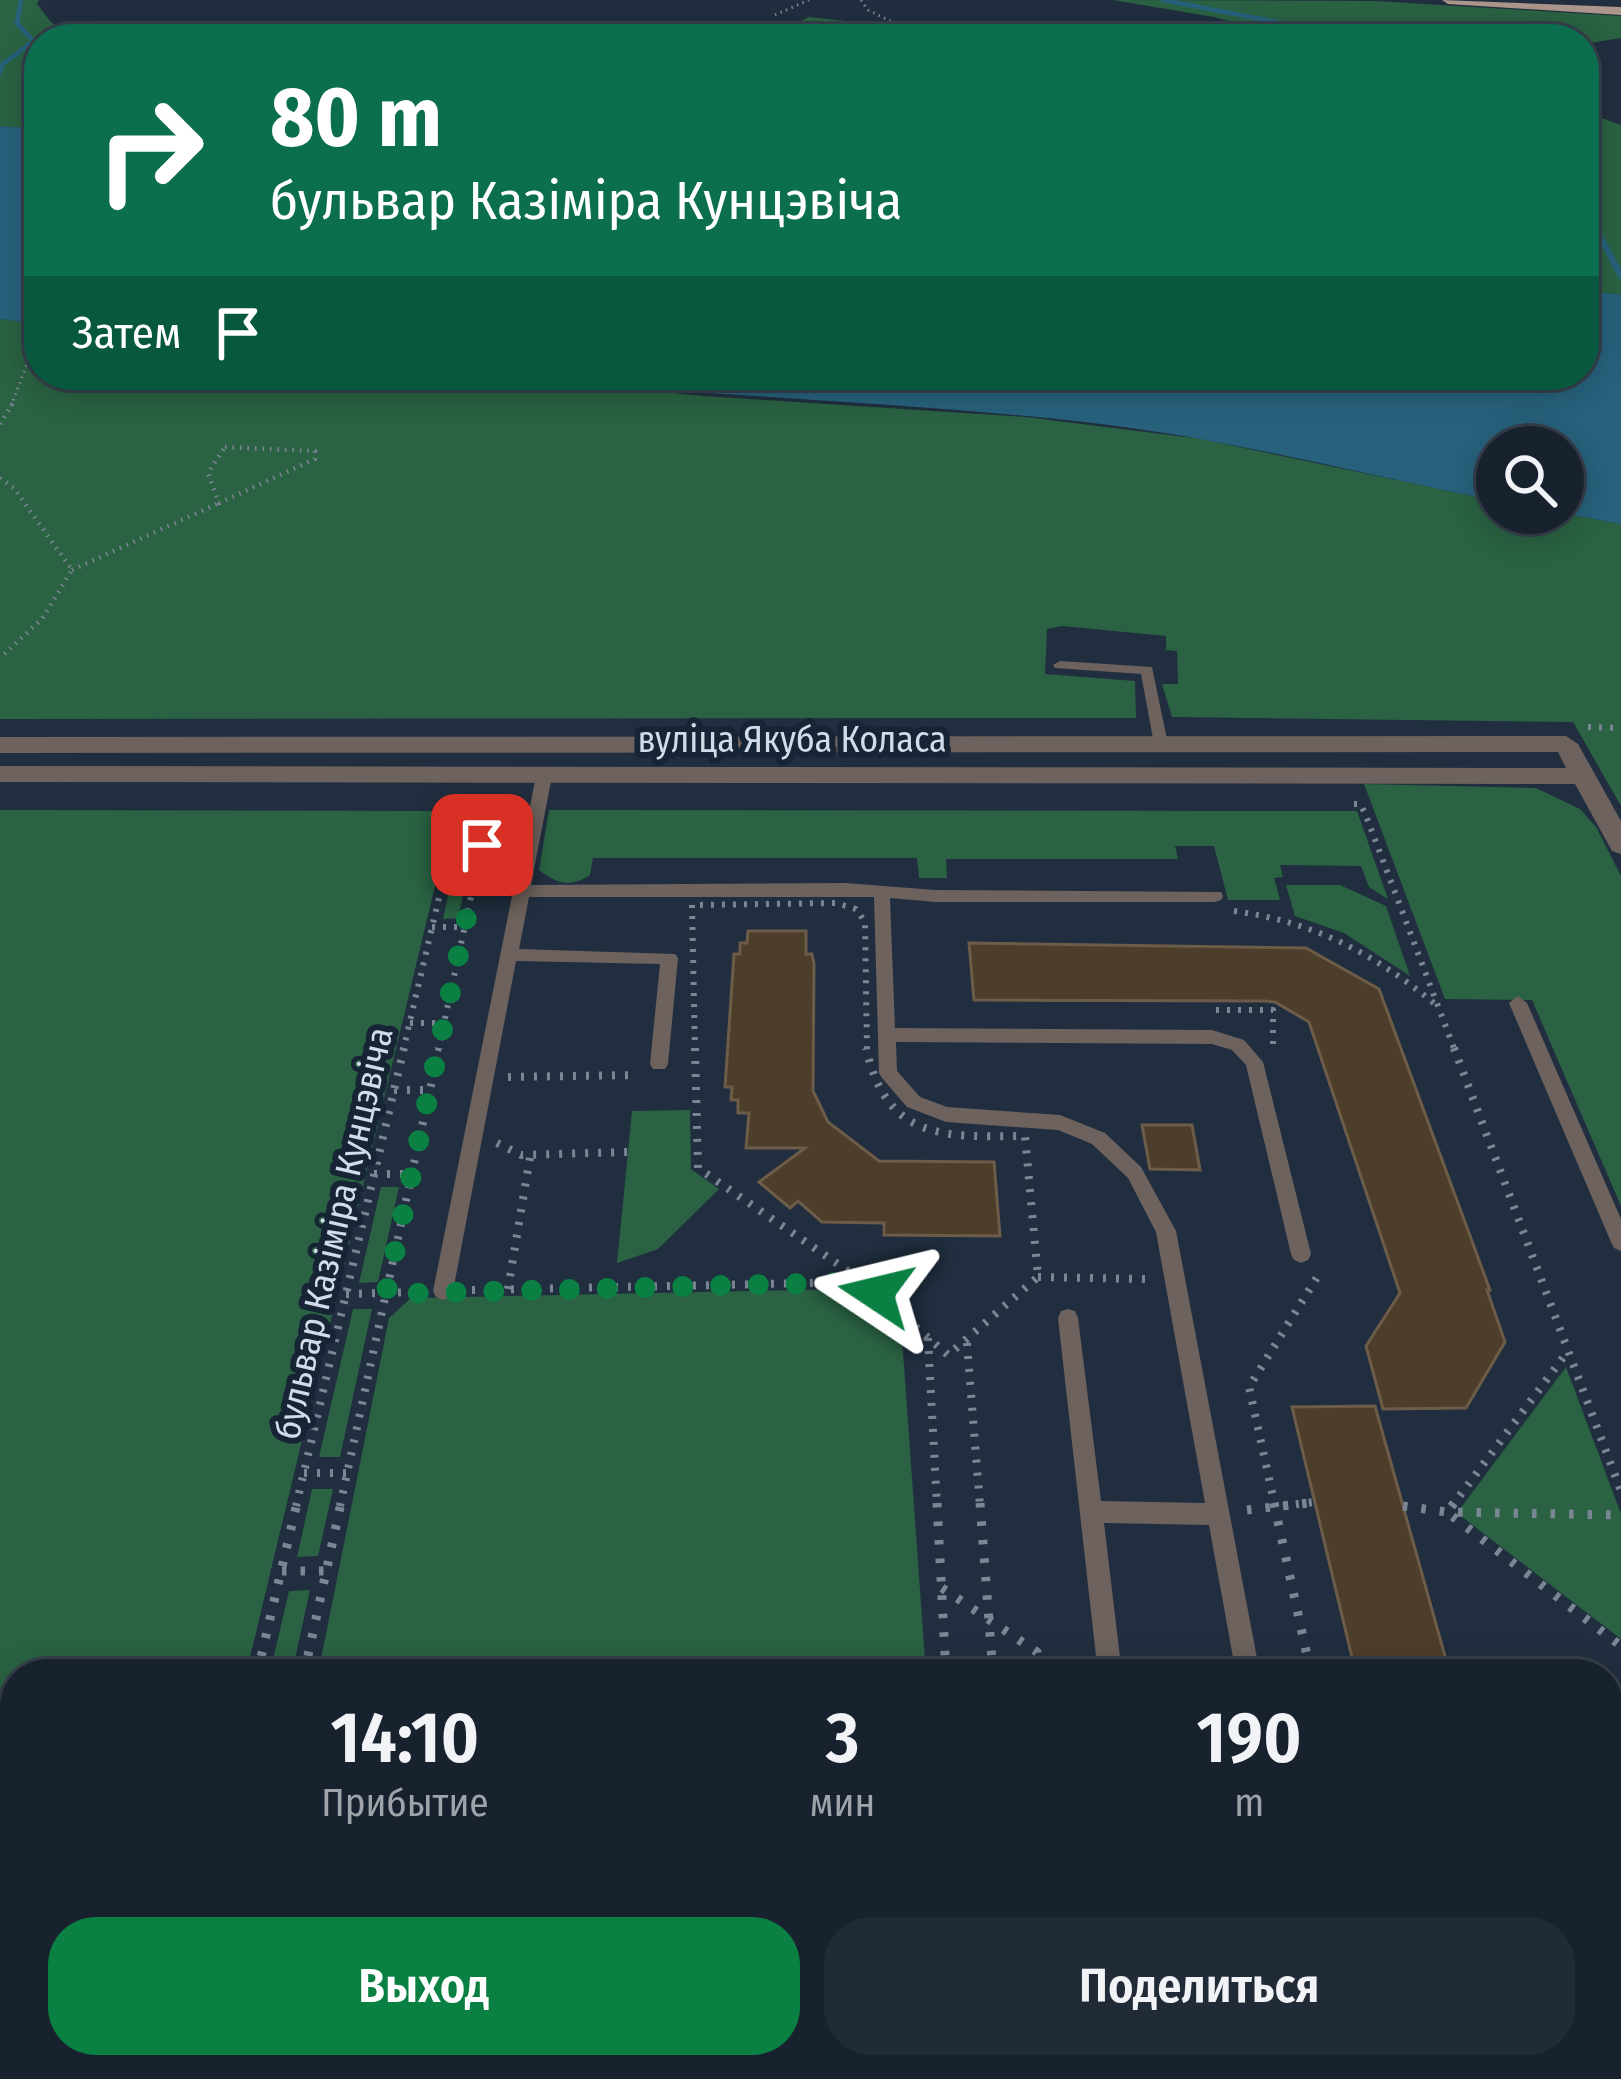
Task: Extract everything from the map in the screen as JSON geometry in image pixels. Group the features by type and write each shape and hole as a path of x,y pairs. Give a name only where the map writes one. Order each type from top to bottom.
{"main road":[{"path":"1448,0 1621,11"}],"street":[{"name":"вуліца Якуба Коласа","path":"0,745 1566,744 1584,776 0,774"},
{"path":"1584,776 1621,844"}],"lane":[{"path":"1060,665 1147,670 1161,744"},
{"path":"442,1291 544,776"},
{"path":"521,891 881,891 1214,904"},
{"path":"881,891 888,1073 914,1106 959,1117 1047,1118 1079,1126 1106,1142 1151,1193 1166,1231 1245,1659"},
{"path":"509,955 669,958 659,1064"},
{"path":"1518,1004 1621,1242"},
{"path":"887,1035 1212,1037 1238,1045 1254,1062 1301,1254"},
{"path":"1068,1318 1108,1659"},
{"path":"1091,1512 1220,1514"}],"path":[{"path":"775,15 809,0"},
{"path":"861,0 868,10 894,24"},
{"path":"0,424 10,412 24,373"},
{"path":"0,658 42,619 72,569 219,503 315,459 315,451 224,447 208,473 219,503"},
{"path":"0,478 14,488 72,569"},
{"name":"бульвар Казіміра Кунцэвіча","path":"260,1659 461,804"},
{"name":"бульвар Казіміра Кунцэвіча","path":"307,1659 490,804"},
{"path":"1360,804 1621,1491"},
{"path":"1038,1276 1025,1136 930,1131 901,1120 880,1099 868,1073 862,914 836,903 692,905 698,1168 864,1282 948,1354 1038,1276 1175,1280"},
{"path":"1214,904 1291,919 1342,936 1387,963 1438,1006"},
{"path":"432,927 464,927"},
{"path":"1203,1010 1273,1010 1273,1053"},
{"path":"410,1023 444,1023"},
{"path":"501,1095 508,1057"},
{"path":"504,1077 642,1076"},
{"path":"394,1090 429,1090"},
{"path":"494,1132 501,1148 530,1155 628,1152"},
{"path":"508,1289 530,1155"},
{"path":"374,1174 411,1174"},
{"path":"1308,1659 1249,1387 1327,1262"},
{"path":"346,1294 864,1282"},
{"path":"928,1339 945,1659"},
{"path":"967,1341 992,1659"},
{"path":"1447,1512 1568,1351"},
{"path":"304,1473 347,1473"},
{"path":"1220,1514 1315,1502"},
{"path":"1403,1506 1447,1512 1621,1515"},
{"path":"1447,1512 1621,1646"},
{"path":"281,1571 326,1571"},
{"path":"942,1588 1037,1652 1038,1659"}],"green space":[{"path":"0,0 39,0 37,4 54,24 24,24 24,128 0,126"},
{"path":"1113,0 1376,1 1621,16 1621,38 1599,42 1599,24 1240,24"},
{"path":"809,17 873,24 795,24"},
{"path":"1599,117 1621,125 1621,295 1599,292"},
{"path":"0,319 24,322 24,390 643,390 1026,417 1201,439 1476,497 1476,534 1584,534 1584,517 1621,524 1621,806 1573,722 1172,717 1162,684 1178,684 1177,651 1166,650 1166,636 1062,626 1047,629 1045,674 1135,681 1136,718 0,719"},
{"path":"1364,784 1536,788 1580,809 1596,827 1621,876 1621,1206 1532,1000 1445,999"},
{"path":"0,810 453,811 250,1659 0,1659"},
{"path":"549,810 1357,811 1388,899 1369,887 1361,866 1280,865 1283,877 1274,878 1280,900 1228,900 1214,846 1175,846 1178,859 946,859 947,878 919,878 917,858 593,858 590,875 564,883 539,870"},
{"path":"467,811 482,811 458,918 443,919"},
{"path":"1286,885 1340,885 1386,906 1410,976 1344,933 1295,916"},
{"path":"690,1110 691,1169 719,1189 658,1249 617,1263 632,1111"},
{"path":"381,1187 399,1187 378,1282 359,1283"},
{"path":"852,1289 901,1324 925,1659 321,1659 389,1318 411,1298"},
{"path":"353,1309 372,1309 340,1457 319,1457"},
{"path":"1566,1367 1621,1514 1621,1639 1457,1513"},
{"path":"312,1489 333,1489 318,1556 297,1557"},
{"path":"310,1590 295,1659 273,1659 289,1591"}],"water":[{"path":"0,126 24,128 24,322 0,319"},
{"path":"1599,292 1621,295 1621,524 1584,517 1584,426 1476,426 1476,497 1240,446 1084,422 669,390 1599,390"}],"building":[{"path":"748,931 806,931 806,954 812,954 814,964 813,1091 828,1122 879,1161 994,1162 1000,1236 884,1235 884,1223 822,1222 798,1201 790,1208 759,1182 805,1148 746,1148 749,1113 738,1113 738,1100 731,1100 732,1087 725,1087 734,954 740,954 740,943 747,943"},
{"path":"969,943 1306,948 1379,989 1505,1342 1466,1408 1383,1409 1366,1346 1400,1293 1309,1022 1265,1001 974,1000"},
{"path":"1142,1125 1192,1125 1200,1170 1150,1169"},
{"path":"1375,1406 1446,1659 1352,1659 1292,1407"}],"waterway":[{"path":"21,0 17,23 24,31"},
{"path":"1163,0 1287,24"},
{"path":"0,73 2,65 24,48"},
{"path":"1599,234 1621,276"}],"route":[{"path":"482,845 386,1294 864,1282 876,1293"}]}
